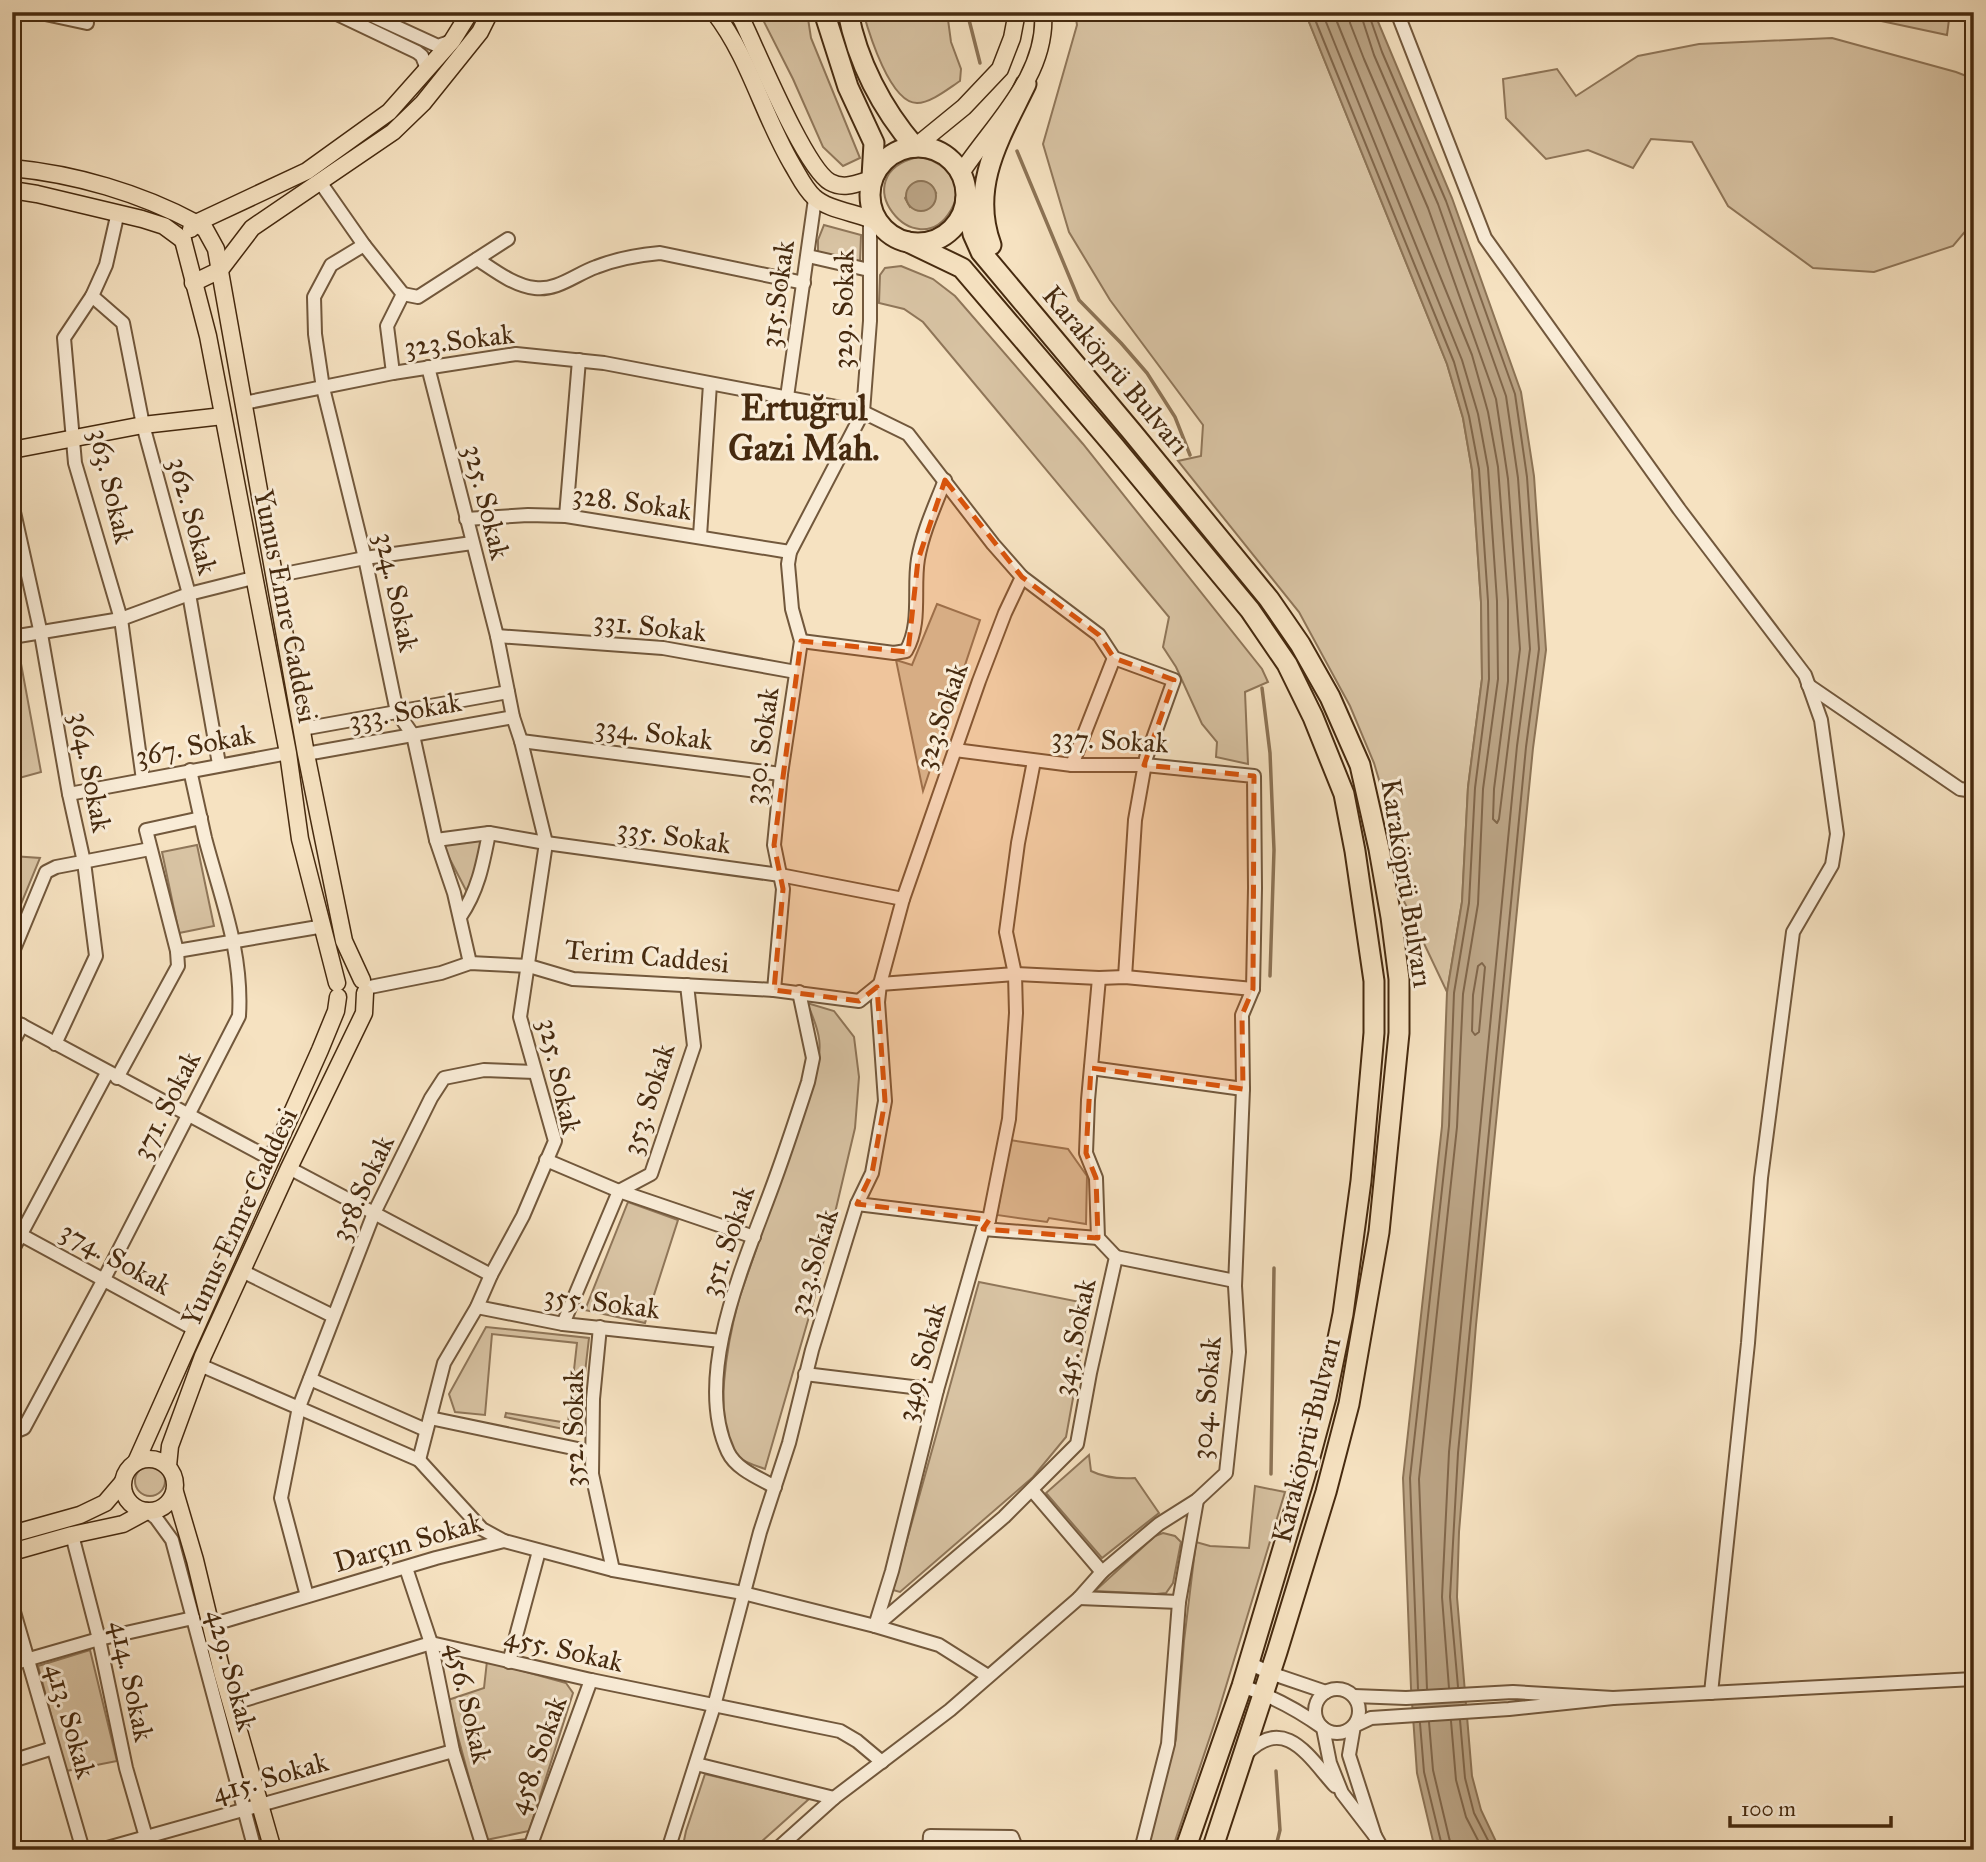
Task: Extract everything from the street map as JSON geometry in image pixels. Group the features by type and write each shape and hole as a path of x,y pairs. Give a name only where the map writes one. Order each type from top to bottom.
{"highway":[{"path":"824,12 848,87 874,143 870,194 874,220 887,232 908,242 924,242 939,238 962,215 966,199 961,173 942,153 929,148 901,150 888,157 878,167 872,179"},
{"path":"848,12 872,84 896,125 915,147"},
{"path":"1008,284 984,225 983,200 987,171 994,149 1026,84"},
{"name":"Karaköprü Bulvarı","path":"966,199 973,233 981,252 1269,599 1330,697 1360,765 1379,849 1399,979 1399,1033 1379,1231 1349,1404 1326,1492 1212,1850"},
{"name":"Karaköprü Bulvarı","path":"908,242 962,268 1250,610 1287,664 1308,706 1343,794 1355,851 1374,981 1373,1046 1343,1314 1326,1397 1249,1663 1185,1850"}],"main road":[{"path":"12,190 118,212 164,226 183,240 196,223 307,171 389,111 452,41 470,12"},
{"path":"193,283 220,270 252,228 393,132 423,103 480,32 490,12"},
{"path":"714,12 748,68 775,137 815,199 874,220"},
{"path":"737,12 781,105 820,175 845,187 872,179"},
{"path":"915,147 964,107 1000,69 1012,38 1017,12"},
{"path":"961,173 1026,84 1043,37 1043,12"},
{"path":"12,168 41,171 126,193 196,223"},
{"name":"Yunus Emre Caddesi","path":"168,1466 170,1446 200,1365 289,1168 364,1013 364,987 344,941 306,754 216,248 205,229 196,223"},
{"name":"Yunus Emre Caddesi","path":"136,1462 320,1050 335,1011 337,990 324,926 300,839 288,752 208,336 183,240"},
{"path":"12,450 143,425 222,416"},
{"path":"349,974 364,987 359,1001 350,1004 337,990 344,976 349,974"},
{"path":"12,1534 80,1515 105,1503 136,1462 153,1459 168,1466 176,1483 175,1492 231,1704 273,1850"},
{"path":"123,1482 126,1498 132,1505 147,1511"},
{"path":"12,1552 123,1524 147,1511 164,1507 175,1492"}],"street":[{"path":"36,12 87,23"},
{"path":"333,12 417,51 428,69"},
{"path":"364,12 438,46 452,41"},
{"path":"1397,12 1485,238 1679,509 1805,675 1821,720 1837,834 1832,865 1793,932 1762,1178 1748,1343 1711,1693"},
{"path":"320,182 402,295 418,298 508,239"},
{"name":"315.Sokak","path":"787,397 815,199"},
{"name":"363. Sokak","path":"118,212 106,265 92,296 64,338 75,463 121,619 143,780"},
{"name":"329. Sokak","path":"790,552 863,412 870,321 869,270 874,220"},
{"name":"324. Sokak","path":"364,245 331,265 314,297 315,334 323,388 365,558 397,712 413,735 436,839 460,917 470,963"},
{"path":"477,259 510,279 535,288 550,288 596,267 639,255 660,253 804,283"},
{"path":"807,257 869,270"},
{"path":"393,373 387,326 402,295"},
{"name":"362. Sokak","path":"92,296 123,323 143,425 189,594 219,764"},
{"name":"323.Sokak","path":"244,402 393,373 516,354 579,360 863,412 908,433 993,544 1022,577 1000,624 955,750 904,899 880,984 878,1002 884,1101 872,1173 857,1204 805,1374 789,1443 743,1593 714,1706 668,1850"},
{"path":"566,516 579,360"},
{"name":"325. Sokak","path":"419,1460 444,1363 477,1307 523,1216 555,1141 520,1017 546,843 513,717 497,636 428,367"},
{"path":"700,536 710,384"},
{"path":"802,641 894,653 906,651 915,619 918,559 929,519 945,480"},
{"name":"364. Sokak","path":"12,503 41,634 69,794 84,862 96,956 55,1044"},
{"name":"328. Sokak","path":"466,519 528,515 566,516 790,552"},
{"path":"274,576 365,558 472,543"},
{"name":"330. Sokak","path":"774,990 783,889 774,845 781,774 802,641 792,609 788,564 790,552"},
{"path":"1022,577 1099,635 1114,658 1174,680 1145,765 1135,820 1125,977"},
{"path":"12,637 121,619 189,594 253,578"},
{"name":"331. Sokak","path":"497,636 663,648 796,672"},
{"path":"1072,765 1114,658"},
{"path":"1808,685 1960,789 1974,791"},
{"path":"302,729 508,692"},
{"name":"333. Sokak","path":"306,754 513,717"},
{"name":"334. Sokak","path":"521,741 781,774"},
{"name":"337. Sokak","path":"955,750 1072,765 1145,765 1254,776 1254,785"},
{"name":"367. Sokak","path":"69,794 288,752"},
{"name":"349. Sokak","path":"875,1626 892,1571 937,1390 986,1225 1009,1119 1016,1013 1015,974 1006,932 1018,843 1034,761"},
{"name":"371. Sokak","path":"12,1433 24,1428 239,1016 241,986 234,941 190,770"},
{"name":"304. Sokak","path":"776,1850 834,1798 950,1710 1079,1598 1102,1572 1159,1524 1197,1500 1226,1473 1239,1352 1235,1281 1243,1089 1242,1015 1252,989 1254,785"},
{"path":"12,1251 17,1232 178,966 177,951 146,830 201,818"},
{"path":"460,917 480,878 489,833"},
{"name":"335. Sokak","path":"436,839 489,833 780,874 904,899"},
{"path":"12,954 46,872 56,867 150,849"},
{"path":"177,951 324,926"},
{"name":"Terim Caddesi","path":"364,987 441,973 470,963 529,966 573,979 774,990 859,1001 880,984"},
{"path":"880,984 1015,974 1125,977 1252,989"},
{"name":"345. Sokak","path":"875,1626 1004,1517 1077,1444 1116,1257 1098,1238 1096,1178 1086,1153 1099,978"},
{"name":"353. Sokak","path":"563,1324 619,1191 651,1174 694,1046 687,985"},
{"name":"351. Sokak","path":"775,1487 743,1469 729,1454 716,1409 722,1333 808,1082 813,1058 799,992"},
{"path":"12,1044 17,1023 271,1159"},
{"path":"1091,1068 1243,1089"},
{"name":"358.Sokak","path":"307,1596 281,1498 299,1407 374,1213 431,1098 444,1078 484,1070 535,1072"},
{"path":"547,1160 619,1191 754,1237"},
{"path":"289,1168 491,1275"},
{"path":"857,1204 986,1225 1098,1238"},
{"name":"374. Sokak","path":"17,1232 196,1330"},
{"path":"1116,1257 1235,1281"},
{"path":"242,1271 333,1316"},
{"name":"355. Sokak","path":"477,1307 563,1324 721,1341"},
{"name":"352. Sokak","path":"600,1327 593,1399 592,1474 612,1570"},
{"path":"200,1365 419,1460 482,1529 504,1541"},
{"path":"805,1374 937,1390"},
{"path":"310,1379 428,1424 592,1452"},
{"path":"1032,1490 1102,1572"},
{"path":"1141,1850 1168,1744 1179,1602 1197,1500"},
{"name":"429. Sokak","path":"147,1511 156,1518 172,1540 255,1850"},
{"name":"414. Sokak","path":"72,1535 99,1639 126,1768 146,1837"},
{"name":"Darçın Sokak","path":"211,1625 504,1541 612,1570 743,1593"},
{"path":"509,1662 539,1551"},
{"name":"456. Sokak","path":"406,1568 430,1643 453,1751 487,1850"},
{"path":"743,1593 939,1644 988,1676"},
{"path":"1079,1598 1179,1602"},
{"name":"413. Sokak","path":"12,1605 83,1850"},
{"path":"12,1664 99,1639 193,1618"},
{"path":"231,1704 430,1643"},
{"name":"455. Sokak","path":"430,1643 591,1681 841,1731 882,1762"},
{"path":"1249,1663 1326,1692 1340,1690 1354,1696 1406,1698 1513,1692 1613,1698"},
{"path":"1242,1686 1264,1693 1298,1710 1335,1733 1348,1730 1371,1717 1508,1709 1613,1698 1974,1679"},
{"name":"458. Sokak","path":"529,1848 591,1681"},
{"path":"1326,1692 1315,1709 1323,1728 1330,1763 1342,1793"},
{"path":"1354,1696 1359,1714 1349,1755 1375,1836"},
{"path":"1243,1757 1255,1744 1268,1737 1286,1739 1302,1749 1342,1793 1383,1850"},
{"path":"12,1761 53,1748"},
{"name":"415. Sokak","path":"100,1850 453,1751"},
{"path":"696,1765 834,1798"},
{"path":"929,1850 930,1836 1012,1837 1017,1850"},
{"path":"487,1850 529,1848"}],"highlighted area":[{"path":"945,480 1022,577 1099,635 1114,658 1174,680 1144,765 1254,776 1253,989 1242,1015 1243,1089 1091,1068 1086,1153 1096,1178 1098,1238 983,1229 989,1220 857,1204 872,1173 885,1101 877,987 859,1001 774,990 783,889 774,845 801,641 908,652 918,560"}],"shaded area":[{"path":"759,12 807,12 811,38 860,158 843,166 823,147"},
{"path":"863,12 947,12 951,42 961,69 960,81 928,101 917,103 907,100 898,92 882,65"},
{"path":"1075,12 1305,12 1447,364 1463,418 1472,470 1481,602 1482,679 1468,787 1462,902 1447,992 1401,895 1387,807 1374,763 1350,706 1299,612 1178,461 1201,456 1203,425 1110,300 1069,232 1043,144 1077,25"},
{"path":"1839,12 1950,12 1947,35"},
{"path":"1832,38 1974,79 1974,221 1953,246 1874,272 1813,268 1728,206 1692,142 1651,139 1633,168 1588,150 1546,159 1506,118 1503,79 1557,69 1576,96 1638,56 1699,44"},
{"path":"918,157 936,163 950,174 956,191 955,200 951,210 937,225 921,229 905,224 892,212 885,197 885,181 896,167","holes":["916,182 931,185 936,193 910,207 905,198"]},
{"path":"824,225 861,235 860,264 818,254 818,240"},
{"path":"901,266 933,279 955,296 1083,444 1262,669 1268,682 1245,692 1248,764 1216,757 1217,742 1202,724 1176,667 1163,647 1169,617 923,322 904,309 879,303 880,275 885,268"},
{"path":"937,604 980,620 923,791 896,660 912,665"},
{"path":"12,642 17,642 41,772 12,780"},
{"path":"483,837 470,898 441,842"},
{"path":"197,845 214,926 179,933 162,852"},
{"path":"12,856 40,858 12,926"},
{"path":"807,1003 834,1011 854,1037 859,1077 855,1128 817,1289 765,1469 742,1460 731,1444 725,1426 724,1382 739,1299 818,1068 819,1040"},
{"path":"1010,1140 1068,1149 1087,1176 1086,1224 1049,1218 1047,1222 997,1215"},
{"path":"628,1202 678,1220 645,1323 585,1310"},
{"path":"979,1282 1090,1304 1066,1437 1033,1477 900,1592 893,1590"},
{"path":"486,1327 589,1338 581,1407 582,1426 573,1431 505,1417 506,1413 568,1423 577,1343 492,1334 485,1415 455,1412 449,1394"},
{"path":"1089,1455 1091,1471 1112,1478 1135,1478 1159,1513 1102,1558 1046,1493"},
{"path":"150,1466 156,1467 164,1475 164,1487 156,1495 150,1496 144,1495 136,1487 135,1481 136,1475 144,1467"},
{"path":"1255,1486 1285,1492 1217,1716 1172,1850 1145,1850 1176,1739 1196,1542 1210,1546 1249,1548"},
{"path":"1163,1533 1175,1536 1181,1542 1173,1583 1166,1593 1095,1591 1155,1536"},
{"path":"90,1650 117,1761 66,1771 38,1666"},
{"path":"487,1661 566,1683 573,1693 529,1831 486,1840 448,1700 484,1688"},
{"path":"705,1774 809,1799 752,1850 682,1850"},
{"path":"937,1843 1007,1843 1007,1850 936,1850"}],"water":[{"path":"1305,12 1374,12 1452,198 1521,392 1534,476 1546,650 1533,748 1476,1325 1459,1532 1457,1597 1472,1776 1481,1810 1500,1850 1437,1850 1433,1841 1417,1773 1403,1478 1442,1126 1447,992 1462,902 1468,787 1482,679 1481,602 1472,470 1463,418 1447,364"},
{"path":"921,181 932,185 936,196 932,207 921,211 910,207 906,196 910,185"}],"waterway":[{"path":"967,12 980,63"},
{"path":"1017,151 1079,300 1147,373 1175,417 1190,455"},
{"path":"1262,688 1270,753 1274,850 1270,976"},
{"path":"1271,1474 1274,1268"},
{"path":"1275,1850 1280,1830 1276,1771"}],"district":[{"name":"Ertuğrul Gazi Mah.","path":"804,428"}]}
